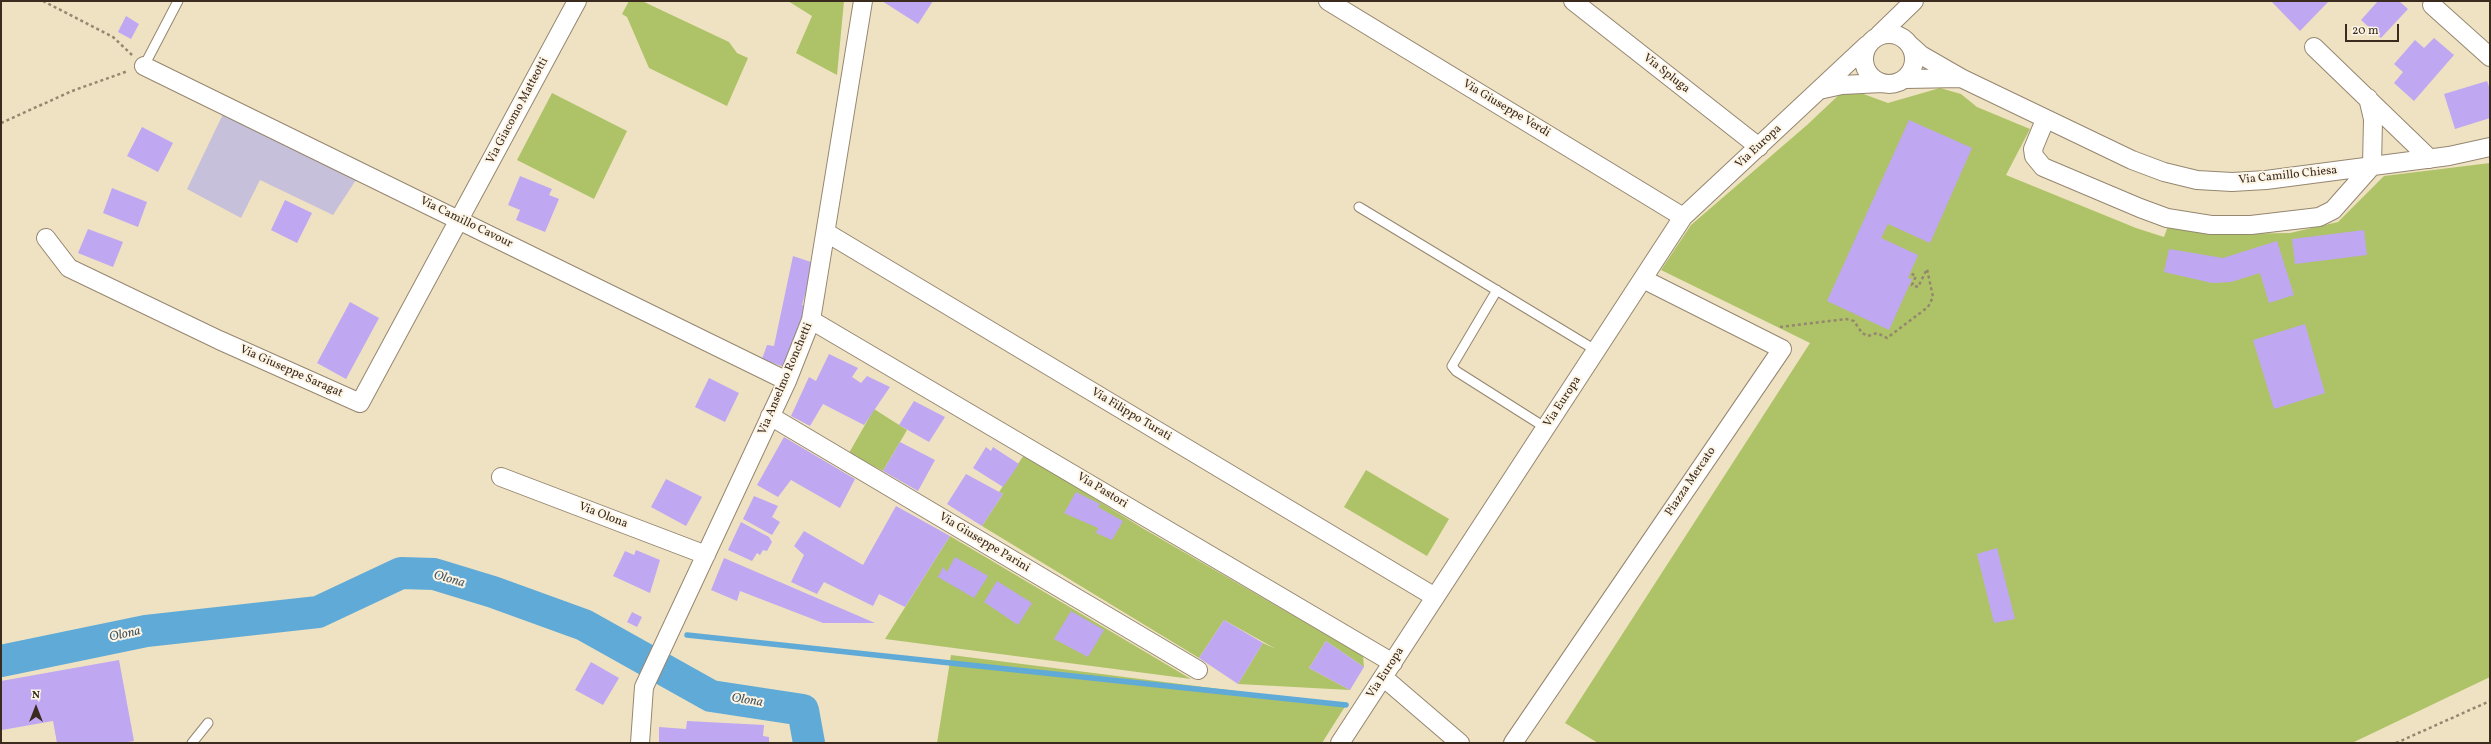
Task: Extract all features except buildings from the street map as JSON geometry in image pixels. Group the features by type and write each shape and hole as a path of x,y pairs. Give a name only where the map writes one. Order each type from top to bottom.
{"street":[{"name":"Via Giacomo Matteotti","path":"460,221 577,1"},
{"name":"Via Anselmo Ronchetti","path":"640,743 644,687 787,381 812,320 863,1"},
{"name":"Via Giuseppe Verdi","path":"1328,1 1683,217"},
{"name":"Via Spluga","path":"1573,1 1759,147"},
{"name":"Via Europa","path":"1340,743 1683,217 1913,2"},
{"name":"Via Europa","path":"1909,43 1913,2"},
{"path":"2432,5 2490,57"},
{"path":"1819,90 1842,85 1898,83 1905,78 1913,66 1914,59 1909,43 1895,34 1873,40 1863,60 1865,68 1875,80 1882,83"},
{"name":"Via Camillo Chiesa","path":"1909,43 1921,55 1962,78 2045,120 2148,167 2197,180 2249,182 2430,158 2490,147"},
{"path":"2314,47 2430,158"},
{"name":"Via Camillo Cavour","path":"144,66 787,381"},
{"name":"Via Camillo Chiesa","path":"1905,78 1962,78"},
{"path":"2045,120 2033,149 2034,156 2044,167 2140,208 2168,218 2191,222 2251,225 2319,217 2333,210 2372,166 2373,119 2368,98"},
{"name":"Via Giuseppe Saragat","path":"46,238 69,268 219,340 360,403 447,238 460,221"},
{"name":"Via Filippo Turati","path":"827,232 1435,597"},
{"name":"Piazza Mercato","path":"1513,743 1782,349 1643,279"},
{"name":"Via Pastori","path":"812,320 1388,670"},
{"name":"Via Giuseppe Parini","path":"770,416 1198,670"},
{"name":"Via Olona","path":"501,477 706,555"},
{"path":"1388,670 1460,743"}],"lane":[{"path":"144,66 155,42 178,1"},
{"path":"1359,207 1597,351"},
{"path":"1497,290 1452,366 1456,371 1546,428"},
{"path":"192,743 208,723"}],"path":[{"path":"1,123 72,91 144,66 113,37 43,1"},
{"path":"1778,327 1846,318 1854,322 1862,333 1868,336 1877,333 1887,338 1928,307 1933,297 1927,269 1918,287 1912,285 1916,276 1910,272"},
{"path":"2396,743 2490,701"}],"shaded area":[{"path":"224,112 358,177 333,215 260,180 241,218 187,189"}],"green space":[{"path":"629,1 642,1 729,42 737,53 748,58 727,106 649,68 627,17 622,14"},
{"path":"788,1 844,1 837,75 796,53 812,16"},
{"path":"1940,88 1961,94 1977,107 2030,129 2006,175 2136,228 2164,237 2168,226 2221,234 2290,233 2338,222 2384,176 2490,163 2490,677 2352,743 1598,743 1565,723 1810,343 1661,270 1691,225 1807,125 1842,92 1858,92 1888,103"},
{"path":"552,93 627,131 594,199 517,160"},
{"path":"874,409 907,430 883,471 849,453"},
{"path":"1024,455 1144,529 1363,656 1364,667 1326,641 1309,668 1350,690 1238,684 1263,643 1276,649 1224,620 1199,658 982,526 1003,494 999,492"},
{"path":"1366,470 1449,519 1427,556 1344,507"},
{"path":"950,536 1191,679 885,639"},
{"path":"951,655 1346,705 1322,743 937,743"}],"waterway":[{"name":"Olona","path":"1,661 146,631 318,612 401,573 434,574 493,592 584,625 711,696 803,710 809,743"},
{"path":"687,635 1346,705"}]}
